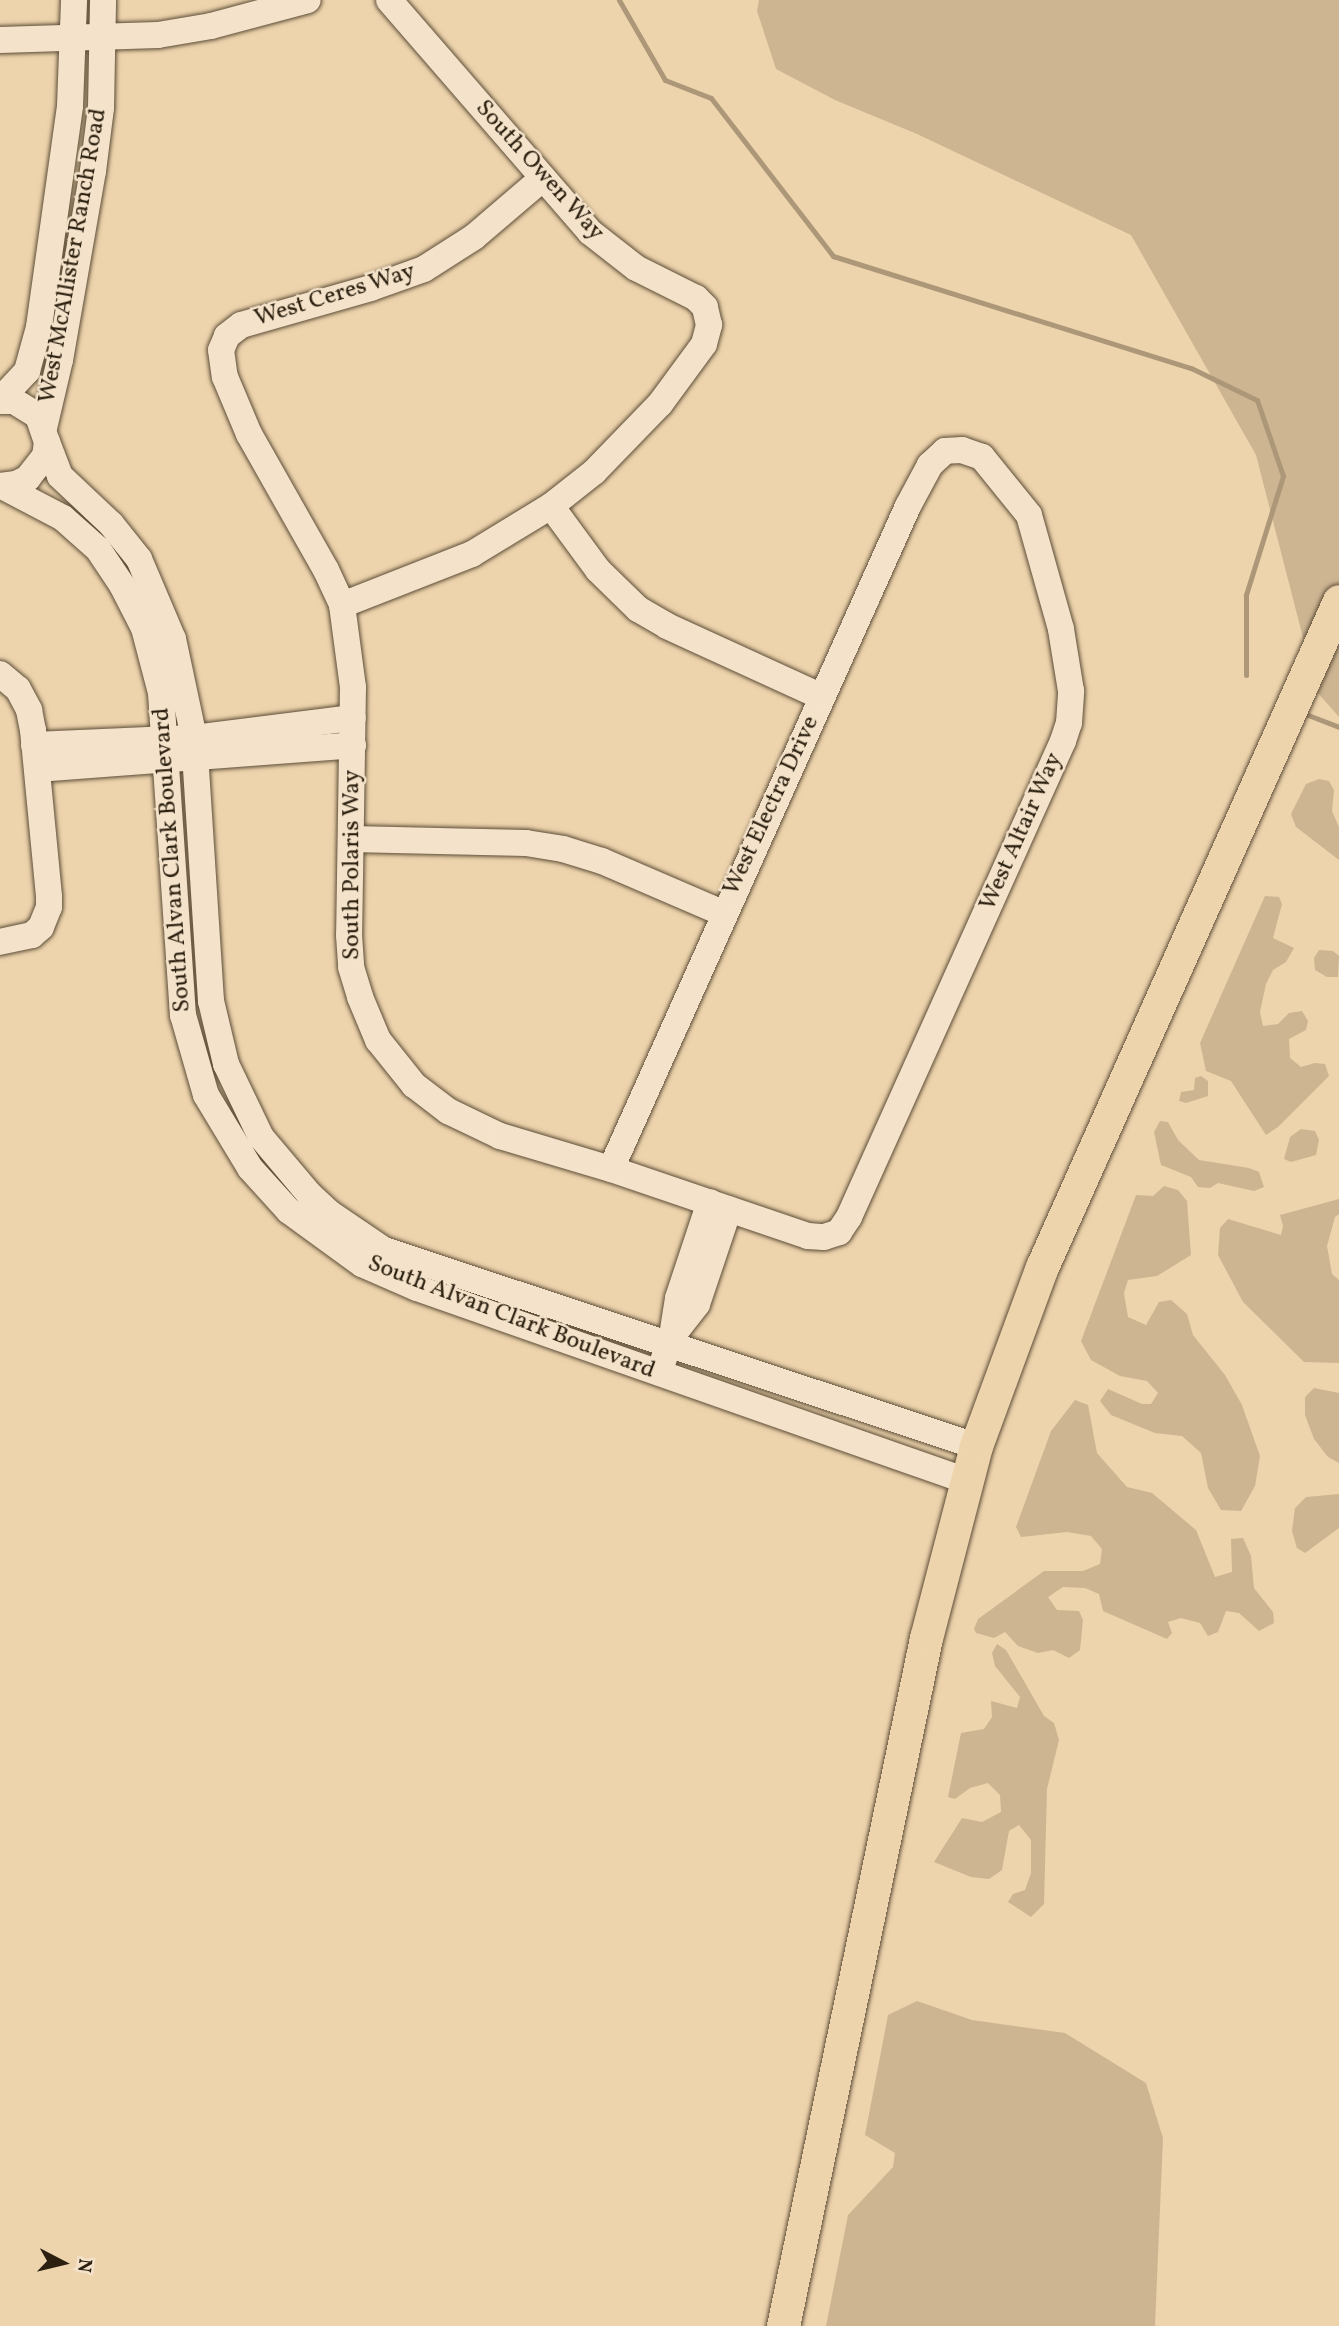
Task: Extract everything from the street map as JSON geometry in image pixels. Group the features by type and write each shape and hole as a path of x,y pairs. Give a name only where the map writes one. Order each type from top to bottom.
{"main road":[{"path":"783,2326 923,1652 976,1446 1042,1267 1339,601"}],"street":[{"name":"West McAllister Ranch Road","path":"0,400 27,371 34,349 70,106 75,40 74,0"},
{"name":"West McAllister Ranch Road","path":"1,486 22,481 39,469 45,456 46,435 93,172 101,108 103,0"},
{"path":"0,40 104,39 186,31 308,0"},
{"name":"South Owen Way","path":"389,0 605,246 636,268 696,298 708,315 708,334 704,344 660,404 594,472 551,506"},
{"name":"West Ceres Way","path":"227,336 249,322 380,286 424,269 474,237 543,178"},
{"name":"South Polaris Way","path":"227,336 221,350 222,363 240,415 326,570 342,605 352,663 354,718 351,967 360,997 379,1040 401,1071 429,1098 467,1122 500,1136 611,1169 808,1236 833,1235"},
{"path":"0,400 27,407 46,435"},
{"name":"South Alvan Clark Boulevard","path":"46,435 60,476 111,524 139,559 173,639 195,748 211,1001 226,1064 269,1146 328,1212 384,1250 671,1340 976,1446"},
{"name":"West Altair Way","path":"833,1235 845,1225 860,1192 1063,741 1071,710 1065,650 1039,542 1029,515 982,457 962,450 944,451"},
{"name":"West Electra Drive","path":"611,1169 723,913 908,506 930,465 944,451"},
{"name":"South Alvan Clark Boulevard","path":"1,486 63,518 98,549 111,567 144,628 161,693 183,1015 206,1095 250,1168 289,1211 362,1264 417,1288 967,1480"},
{"path":"342,605 472,554 551,506 598,570 638,608 667,626 822,697"},
{"path":"0,943 32,934 41,927 49,907 36,757 24,699 14,682 1,674"},
{"path":"195,748 354,718"},
{"path":"36,757 195,748 354,745"},
{"path":"351,839 515,843 563,849 602,861 723,913"},
{"path":"658,1373 671,1340 678,1298 720,1206"}],"shaded area":[{"path":"759,0 1339,0 1339,717 1317,692 1256,455 1131,235 917,134 835,100 776,69 757,11"},
{"path":"1319,779 1329,781 1334,790 1332,811 1339,827 1339,860 1296,827 1291,814 1306,784"},
{"path":"1265,896 1279,897 1282,904 1273,938 1294,948 1286,962 1273,970 1266,984 1260,1012 1263,1026 1278,1024 1289,1013 1302,1011 1308,1021 1306,1030 1289,1039 1290,1058 1301,1067 1315,1063 1325,1064 1329,1076 1278,1127 1266,1135 1231,1081 1206,1071 1200,1043"},
{"path":"1319,950 1333,951 1339,956 1338,977 1327,977 1315,970 1314,958"},
{"path":"1201,1076 1208,1081 1208,1096 1186,1103 1179,1101 1181,1092 1194,1090 1195,1078"},
{"path":"1160,1121 1168,1122 1178,1140 1199,1160 1259,1172 1264,1187 1254,1191 1218,1183 1210,1188 1198,1187 1191,1177 1161,1165 1154,1132"},
{"path":"1301,1129 1315,1131 1319,1140 1316,1155 1291,1162 1284,1159 1290,1137"},
{"path":"1164,1186 1178,1190 1187,1201 1191,1255 1157,1276 1128,1280 1124,1293 1128,1317 1146,1325 1159,1302 1171,1300 1187,1314 1193,1335 1225,1375 1242,1405 1260,1456 1255,1486 1241,1511 1221,1510 1208,1488 1201,1453 1182,1436 1155,1433 1111,1415 1100,1401 1108,1389 1142,1404 1151,1404 1158,1393 1147,1381 1120,1376 1091,1360 1081,1341 1136,1195 1153,1196"},
{"path":"1339,1199 1339,1214 1335,1217 1327,1246 1332,1274 1339,1280 1339,1363 1304,1362 1243,1302 1218,1255 1220,1228 1228,1219 1281,1235 1283,1226 1280,1215"},
{"path":"1314,1388 1339,1393 1339,1463 1328,1457 1314,1439 1305,1415 1305,1397"},
{"path":"1075,1400 1088,1405 1097,1453 1127,1487 1152,1493 1196,1530 1215,1577 1232,1572 1231,1539 1243,1538 1251,1556 1254,1588 1273,1612 1274,1623 1259,1631 1239,1613 1226,1611 1218,1632 1208,1636 1200,1623 1181,1618 1168,1622 1172,1633 1167,1639 1103,1611 1099,1594 1085,1588 1063,1587 1048,1597 1057,1610 1079,1611 1083,1620 1080,1650 1069,1658 1053,1650 1038,1653 1018,1646 1005,1632 994,1638 976,1633 974,1629 978,1619 1044,1571 1083,1571 1100,1564 1102,1549 1091,1536 1067,1532 1021,1537 1016,1527 1051,1431"},
{"path":"1339,1494 1339,1528 1305,1553 1297,1548 1292,1531 1295,1508 1306,1497"},
{"path":"997,1644 1006,1650 1044,1716 1054,1723 1059,1740 1047,1789 1044,1904 1031,1917 1008,1902 1013,1894 1025,1890 1031,1873 1031,1840 1019,1825 1009,1831 1002,1870 989,1879 971,1877 934,1862 962,1818 982,1822 1001,1812 1000,1795 988,1783 970,1788 955,1799 948,1797 961,1733 984,1729 992,1717 991,1701 1017,1708 1020,1697 995,1666 992,1653"},
{"path":"917,2001 972,2020 1065,2033 1146,2083 1163,2138 1155,2326 826,2326 848,2215 893,2167 895,2153 865,2135 888,2015"}],"waterway":[{"path":"619,0 665,80 711,98 833,256 1191,368 1257,400 1283,476 1246,595 1246,675"},
{"path":"1308,715 1339,727"}]}
